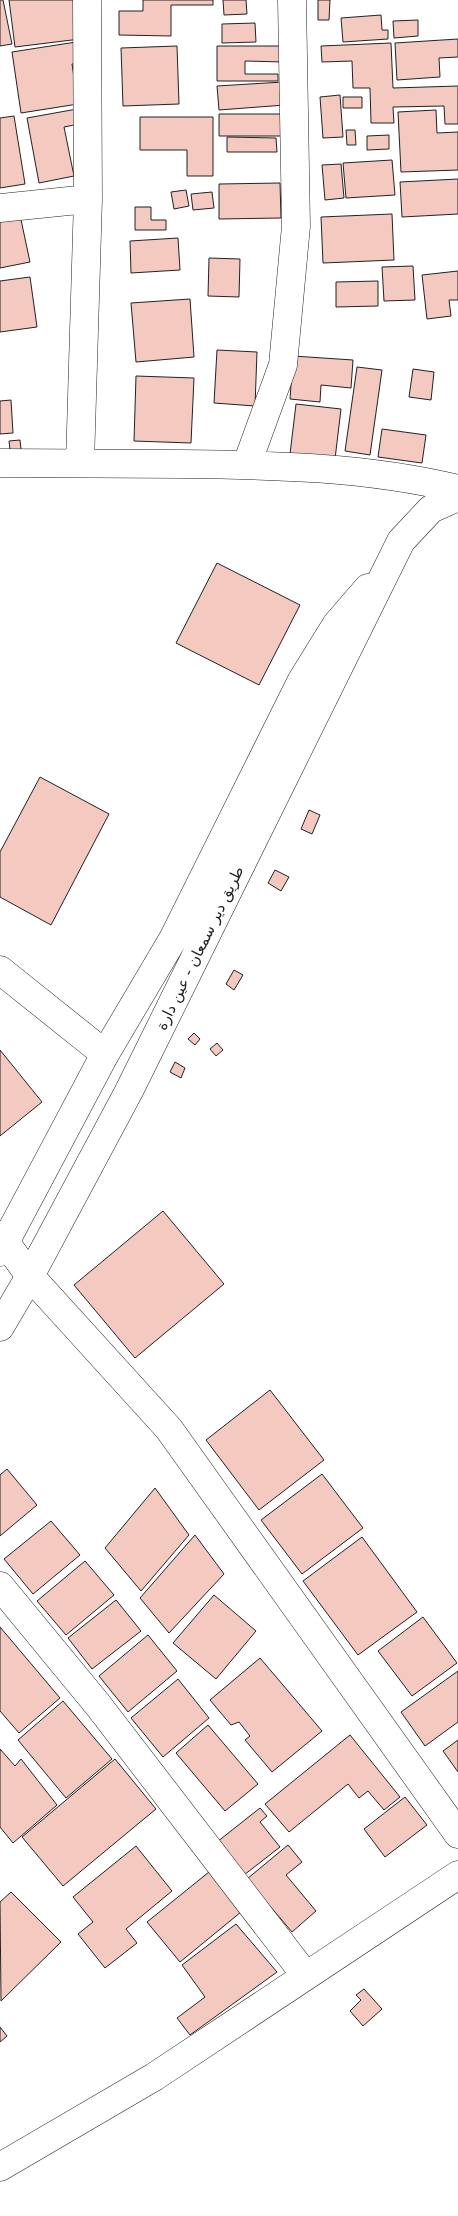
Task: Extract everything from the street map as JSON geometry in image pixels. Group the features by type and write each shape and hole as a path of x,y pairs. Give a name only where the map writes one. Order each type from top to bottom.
{"street":[{"path":"80,464 88,199 87,0"},
{"path":"247,464 283,365 296,226 292,0"},
{"path":"0,208 88,199"},
{"path":"0,463 247,464 316,467 432,482 458,489"},
{"name":"طريق دير سمعان - عين دارة","path":"0,1327 30,1276 129,1091 354,639 388,564 401,541 431,510 458,497"},
{"name":"طريق دير سمعان - عين دارة","path":"2,1243 105,1054 173,938 302,680 336,625 388,564"},
{"path":"0,970 105,1054"},
{"path":"2,1243 169,1429 458,1834"},
{"path":"0,1586 98,1705 306,1976"},
{"path":"0,2167 154,2076 458,1876"}],"building":[{"path":"0,0 3,0 12,44 0,46"},
{"path":"9,0 75,0 80,39 15,47"},
{"path":"143,0 213,0 213,5 171,5 171,36 119,35 119,11 143,11"},
{"path":"223,0 246,0 247,14 224,15"},
{"path":"318,0 330,0 329,20 318,20"},
{"path":"381,15 382,30 388,30 388,39 343,42 341,18"},
{"path":"418,20 418,36 394,38 393,21"},
{"path":"255,23 256,42 222,43 222,24"},
{"path":"458,39 458,57 439,58 440,77 397,80 395,43"},
{"path":"76,42 80,63 72,64 78,104 21,113 12,52"},
{"path":"391,43 393,88 458,86 458,124 445,124 444,106 393,107 394,123 371,123 370,88 353,88 352,61 322,62 321,46"},
{"path":"177,46 179,104 123,106 121,48"},
{"path":"217,46 285,46 284,62 245,61 245,74 278,74 278,81 217,81"},
{"path":"283,82 285,105 219,110 217,86"},
{"path":"340,95 343,137 323,138 320,97"},
{"path":"343,97 362,97 362,108 343,108"},
{"path":"77,109 79,124 64,127 74,176 39,183 27,118"},
{"path":"436,110 437,133 458,132 458,170 401,172 398,112"},
{"path":"219,114 283,114 284,136 219,136"},
{"path":"14,116 25,184 0,188 0,118"},
{"path":"140,117 213,117 213,176 187,176 187,150 140,150"},
{"path":"346,130 355,130 356,145 347,145"},
{"path":"389,135 389,149 367,150 367,136"},
{"path":"227,137 276,138 277,152 227,152"},
{"path":"392,160 395,195 346,198 343,163"},
{"path":"341,164 344,198 325,200 322,165"},
{"path":"458,179 458,214 402,217 400,182"},
{"path":"280,183 281,218 219,219 219,184"},
{"path":"186,190 189,206 174,209 171,192"},
{"path":"212,192 214,208 193,210 191,194"},
{"path":"135,207 151,207 151,220 166,220 166,230 135,230"},
{"path":"392,214 394,260 323,263 321,217"},
{"path":"20,215 30,262 0,268 0,219"},
{"path":"178,238 180,270 131,273 130,241"},
{"path":"209,258 240,259 239,297 208,296"},
{"path":"413,266 415,300 384,301 382,267"},
{"path":"458,271 458,300 449,300 451,316 427,319 422,275"},
{"path":"30,277 37,327 0,332 0,281"},
{"path":"378,281 378,306 336,307 336,282"},
{"path":"190,299 194,357 136,362 131,303"},
{"path":"217,350 257,352 255,406 214,403"},
{"path":"293,356 353,360 351,388 321,385 320,402 290,399"},
{"path":"357,367 382,370 370,455 345,451"},
{"path":"413,369 434,372 431,400 409,397"},
{"path":"136,376 194,378 191,443 134,441"},
{"path":"11,400 13,433 0,434 0,401"},
{"path":"296,404 341,409 335,459 290,454"},
{"path":"382,429 426,435 422,463 378,457"},
{"path":"20,440 22,458 11,459 9,441"},
{"path":"217,563 300,605 259,685 176,643"},
{"path":"40,777 109,814 51,925 0,897 0,852"},
{"path":"309,810 320,815 312,834 301,829"},
{"path":"275,870 289,877 281,891 268,883"},
{"path":"234,970 243,975 234,990 226,984"},
{"path":"194,1033 200,1039 195,1045 188,1039"},
{"path":"217,1043 223,1050 216,1056 210,1049"},
{"path":"0,1050 42,1102 0,1136"},
{"path":"175,1062 185,1068 181,1078 170,1072"},
{"path":"163,1211 224,1284 135,1358 74,1285"},
{"path":"270,1390 324,1460 259,1510 206,1440"},
{"path":"7,1469 37,1505 0,1536 0,1475"},
{"path":"322,1474 363,1528 302,1574 261,1520"},
{"path":"155,1488 189,1535 141,1591 105,1548"},
{"path":"51,1521 80,1555 33,1594 4,1559"},
{"path":"195,1535 224,1574 169,1633 140,1598"},
{"path":"362,1537 417,1612 358,1655 303,1581"},
{"path":"85,1561 114,1595 66,1635 37,1601"},
{"path":"214,1595 256,1631 216,1679 173,1643"},
{"path":"116,1600 141,1631 92,1669 68,1638"},
{"path":"423,1617 457,1663 412,1696 378,1651"},
{"path":"0,1627 60,1698 19,1733 0,1711"},
{"path":"148,1635 177,1671 128,1712 99,1676"},
{"path":"260,1658 322,1731 272,1772 245,1740 250,1736 239,1722 231,1725 210,1700"},
{"path":"458,1671 458,1722 425,1746 401,1712"},
{"path":"178,1679 209,1718 163,1757 131,1718"},
{"path":"63,1701 112,1759 66,1798 18,1740"},
{"path":"208,1725 258,1784 225,1811 176,1753"},
{"path":"350,1735 400,1797 384,1810 368,1791 359,1798 348,1784 289,1832 265,1804"},
{"path":"458,1740 458,1772 443,1751"},
{"path":"0,1749 15,1766 21,1759 57,1805 13,1843 0,1827"},
{"path":"115,1759 156,1809 63,1886 22,1837"},
{"path":"405,1797 427,1825 385,1857 364,1829"},
{"path":"260,1808 267,1816 260,1822 280,1847 244,1875 217,1842"},
{"path":"288,1845 302,1862 286,1875 316,1911 292,1932 247,1879"},
{"path":"136,1846 172,1891 126,1929 137,1943 105,1968 78,1934 93,1922 73,1897"},
{"path":"209,1872 241,1912 180,1962 147,1922"},
{"path":"11,1892 61,1942 1,2001 0,1902"},
{"path":"236,1924 277,1972 190,2035 177,2018 205,1997 182,1965"},
{"path":"364,1989 382,2009 363,2026 350,2011 361,2000 356,1995"},
{"path":"0,2027 7,2036 0,2042"}]}
